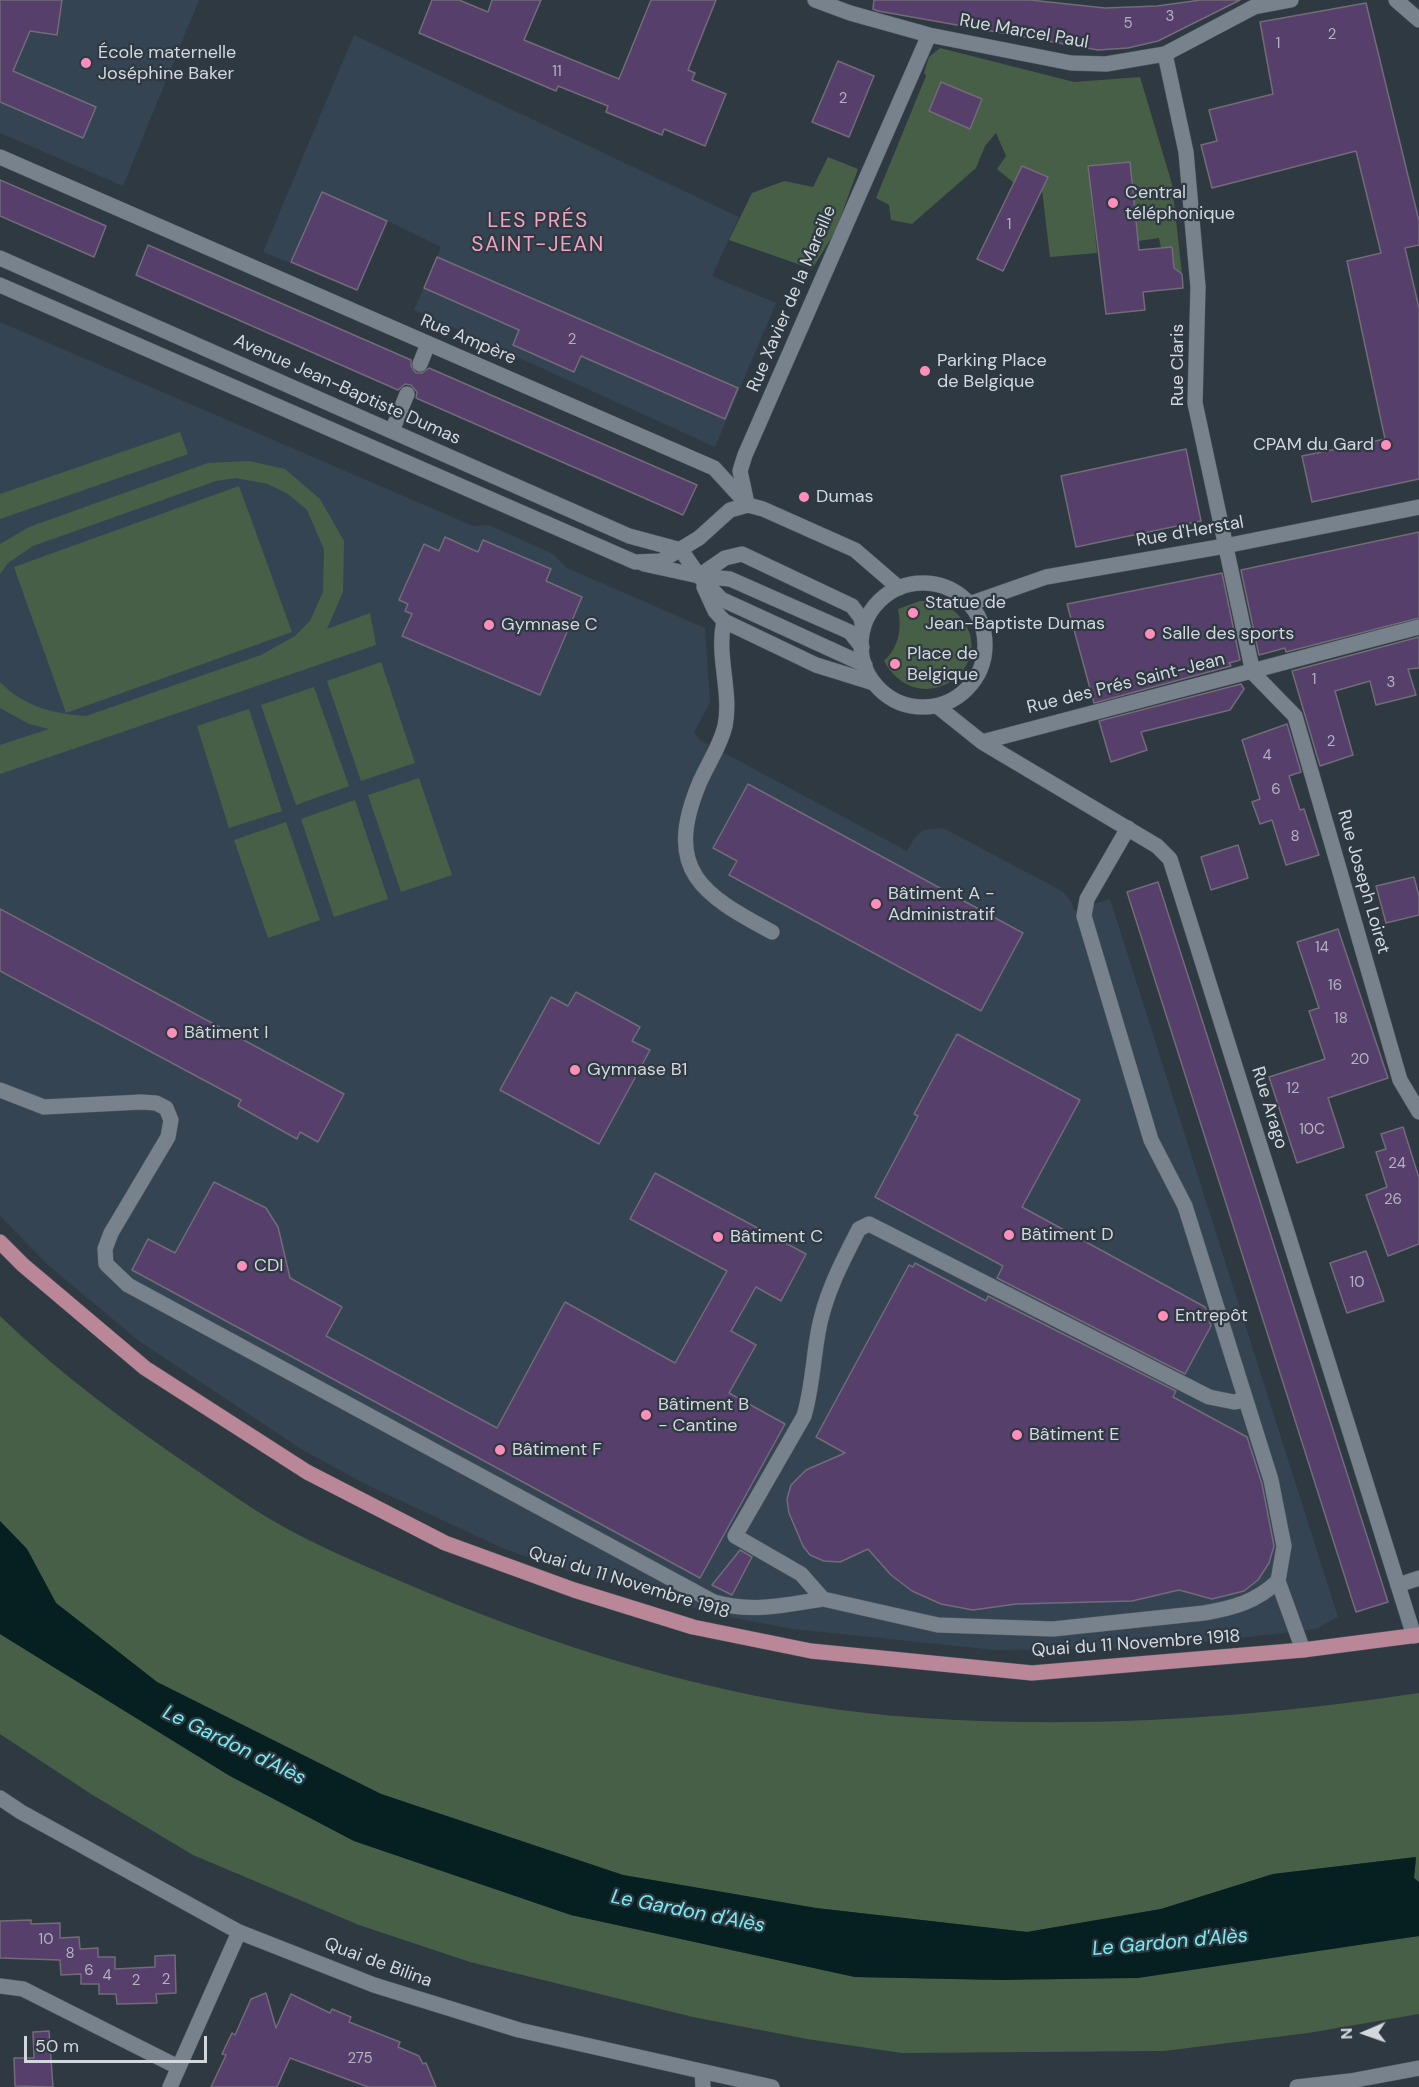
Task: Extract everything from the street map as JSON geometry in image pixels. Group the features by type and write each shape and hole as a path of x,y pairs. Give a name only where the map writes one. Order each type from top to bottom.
{"main road":[{"name":"Quai du 11 Novembre 1918","path":"0,1242 23,1265 145,1368 307,1472 445,1543 574,1590 693,1627 811,1651 1032,1673 1303,1650 1417,1635"}],"street":[{"name":"Rue Marcel Paul","path":"815,0 850,13 929,35 1071,63 1106,64 1165,54 1254,7 1291,0"},
{"path":"1396,0 1419,20"},
{"name":"Rue Xavier de la Mareille","path":"748,505 741,484 740,471 746,455 929,35"},
{"name":"Rue Claris","path":"1165,54 1186,152 1198,287 1196,403 1253,673"},
{"name":"Rue Ampère","path":"0,157 714,468 748,505 763,508 855,550 899,588"},
{"name":"Avenue Jean-Baptiste Dumas","path":"0,258 629,536 681,550"},
{"path":"0,285 635,562 699,576 730,579 850,632 862,647"},
{"path":"420,364 428,344"},
{"path":"392,431 407,394"},
{"path":"635,562 661,561 699,538 730,510 748,505"},
{"name":"Rue d'Herstal","path":"969,604 1046,578 1225,546 1419,507"},
{"path":"681,550 699,576 721,599 865,665"},
{"path":"699,576 725,558 742,554 857,609 863,629 862,647 865,665 874,682"},
{"path":"699,576 715,611 724,621 816,664 874,682 897,701 922,708 937,706 962,694 972,684 984,660 982,625 969,604 944,587 925,583 899,588 884,597 873,610 863,629"},
{"path":"724,621 722,638 725,722 722,738 691,805 686,830 688,856 693,871 716,901 772,932"},
{"name":"Rue des Prés Saint-Jean","path":"982,742 1088,713 1253,673 1419,627"},
{"name":"Rue Joseph Loiret","path":"1253,673 1295,716 1400,1080 1419,1112"},
{"name":"Rue Arago","path":"937,706 982,742 1157,846 1170,859 1398,1585 1417,1635"},
{"path":"1128,828 1087,899 1084,916 1151,1140 1185,1206 1271,1480 1284,1545 1278,1581 1303,1650"},
{"path":"0,1090 44,1107 141,1102 156,1103 166,1108 171,1120 168,1137 111,1233 105,1250 106,1264 128,1285 714,1602 734,1608 780,1607 822,1599 938,1625 991,1629 1053,1629 1227,1609 1252,1601 1278,1581"},
{"path":"822,1599 801,1574 735,1536 804,1416 809,1399 818,1333 827,1296 859,1229 869,1224 1209,1397 1234,1402 1245,1400"},
{"path":"1398,1585 1419,1578"},
{"name":"Quai de Bilina","path":"0,1798 21,1812 239,1932 374,1985 519,2030 703,2079 772,2087"},
{"path":"170,2087 239,1932"},
{"path":"0,1986 23,1989 178,2067"},
{"path":"1297,2087 1349,2084 1419,2068"}],"shaded area":[{"name":"École maternelle Joséphine Baker","path":"0,0 199,0 123,186 0,133"},
{"path":"354,35 739,217 712,276 776,303 715,447 414,310 441,247 388,221 357,290 263,252"},
{"path":"0,322 473,526 489,525 553,554 567,568 705,628 710,703 694,732 700,740 907,851 915,837 924,830 943,828 1062,891 1072,903 1074,911 1110,899 1338,1617 1316,1629 1214,1641 1138,1648 995,1650 793,1629 719,1615 570,1572 502,1548 367,1485 301,1449 139,1341 49,1266 0,1216"}],"green space":[{"path":"940,48 1074,82 1140,77 1172,184 1182,274 1174,268 1172,247 1161,248 1159,238 1138,241 1129,162 1088,166 1097,253 1050,257 1042,190 1048,177 1022,166 1014,183 997,169 1006,156 996,133 985,146 976,168 912,224 891,220 889,205 876,198 926,76 924,73 929,57","holes":["941,82 982,99 970,128 929,111"]},
{"path":"828,157 858,169 835,232 812,269 729,240 752,193 784,181 813,187"},
{"path":"180,432 188,454 0,519 0,494"},
{"path":"249,461 285,469 320,499 344,541 343,592 327,629 370,613 376,645 0,774 0,745 49,729 29,724 0,708 0,682 18,697 39,707 50,711 86,716 261,655 295,636 310,621 323,592 324,549 307,510 288,494 268,484 236,478 216,481 33,546 8,563 0,574 0,544 29,527 208,463"},
{"path":"239,486 292,632 66,713 14,567"},
{"path":"920,601 939,603 950,608 964,622 971,640 970,657 962,672 949,683 933,688 915,688 899,679 884,661 893,650 898,637 900,624 898,609"},
{"path":"381,662 415,763 361,781 327,681"},
{"path":"314,687 349,786 296,805 261,705"},
{"path":"249,709 282,811 229,828 197,726"},
{"path":"419,778 452,875 401,892 368,795"},
{"path":"355,800 388,899 334,917 301,819"},
{"path":"286,822 320,920 268,938 234,840"},
{"path":"0,1316 47,1359 121,1418 237,1498 290,1530 321,1546 462,1607 590,1653 656,1672 722,1689 856,1712 985,1721 1109,1722 1233,1715 1419,1693 1419,1882 1414,1878 1416,1857 1273,1874 1161,1909 1027,1932 816,1908 623,1875 381,1794 157,1682 56,1603 27,1549 0,1521"},
{"path":"0,1634 230,1776 354,1841 571,1915 855,1977 1002,1980 1295,1953 1419,1936 1419,2014 1308,2033 1164,2051 902,2053 807,2039 693,2017 470,1962 359,1925 193,1855 91,1794 0,1734"}],"water":[{"name":"Le Gardon d'Alès","path":"0,1521 27,1549 56,1603 157,1682 381,1794 623,1875 816,1908 1027,1932 1161,1909 1273,1874 1416,1857 1414,1878 1419,1882 1419,1936 1138,1978 1002,1980 855,1977 571,1915 354,1841 230,1776 0,1634"}],"building":[{"path":"0,0 62,0 57,35 30,31 13,71 96,107 83,138 0,102"},
{"path":"432,0 459,0 488,12 492,0 541,0 524,40 619,79 651,0 716,0 688,70 695,73 692,80 726,94 705,146 664,129 662,135 606,112 608,106 558,86 556,91 419,33"},
{"path":"874,0 1030,0 1105,8 1157,6 1201,0 1240,0 1158,41 1128,48 1098,50 878,11 873,9"},
{"path":"1366,3 1419,221 1419,245 1405,248 1419,308 1419,479 1312,502 1302,456 1385,439 1347,261 1381,253 1356,151 1212,188 1201,145 1217,141 1209,110 1273,94 1260,22"},
{"path":"838,61 874,76 849,137 812,122"},
{"path":"941,82 982,99 970,129 929,111"},
{"name":"Central téléphonique","path":"1130,162 1139,250 1172,247 1174,268 1182,274 1183,288 1143,292 1145,310 1106,314 1088,166"},
{"path":"1022,166 1048,177 1003,271 977,259"},
{"path":"0,180 106,226 94,257 0,216"},
{"path":"322,192 387,221 357,290 291,262"},
{"path":"148,245 411,360 411,366 416,373 422,373 429,368 697,485 683,515 416,398 417,392 411,385 405,384 398,390 136,275"},
{"path":"437,257 738,388 725,419 581,356 574,372 513,345 519,330 424,288"},
{"path":"1186,449 1201,521 1076,547 1061,476"},
{"path":"1419,532 1419,618 1286,652 1285,648 1259,655 1241,570"},
{"name":"Gymnase C","path":"445,537 478,552 483,540 551,569 546,581 582,597 540,695 402,636 412,614 405,611 408,604 399,600 424,544 439,551"},
{"name":"Salle des sports","path":"1222,573 1240,660 1229,663 1231,666 1094,703 1067,604"},
{"path":"1419,637 1419,668 1408,669 1416,695 1376,705 1370,681 1335,691 1353,755 1320,766 1292,671"},
{"path":"1241,684 1244,689 1230,710 1141,732 1147,750 1111,762 1099,721"},
{"path":"1287,724 1301,772 1289,776 1300,810 1304,809 1319,855 1286,865 1272,820 1260,824 1252,802 1260,799 1242,740"},
{"name":"Bâtiment A - Administratif","path":"748,784 1023,933 981,1011 729,875 737,861 713,848"},
{"path":"1238,845 1248,878 1211,890 1201,857"},
{"path":"1414,877 1419,896 1419,915 1386,923 1376,886"},
{"path":"1158,882 1388,1602 1356,1612 1127,892"},
{"name":"Bâtiment I","path":"0,909 344,1094 318,1142 300,1132 297,1139 238,1106 241,1100 0,971"},
{"path":"1338,929 1388,1078 1328,1098 1344,1147 1297,1163 1269,1077 1325,1059 1309,1011 1319,1008 1297,942"},
{"name":"Gymnase B1","path":"576,992 640,1027 632,1041 650,1050 599,1144 500,1090 551,997 568,1006"},
{"path":"957,1034 1080,1100 1022,1207 1205,1307 1211,1326 1185,1374 997,1278 1003,1266 875,1197 918,1116 914,1114"},
{"path":"1403,1127 1419,1178 1419,1244 1388,1256 1366,1195 1387,1187 1376,1152 1386,1149 1381,1134"},
{"path":"655,1173 806,1254 781,1301 756,1287 731,1331 756,1345 729,1393 785,1424 700,1578 132,1270 148,1239 175,1253 214,1182 266,1208 278,1227 290,1278 342,1307 326,1336 497,1428 565,1302 675,1363 727,1271 630,1219"},
{"path":"1366,1251 1384,1301 1347,1313 1330,1263"},
{"name":"Bâtiment E","path":"915,1263 986,1301 988,1296 1176,1391 1173,1397 1247,1437 1262,1484 1274,1546 1269,1563 1258,1580 1244,1591 1212,1599 1179,1590 1132,1601 1016,1604 973,1610 941,1604 912,1591 891,1575 868,1549 840,1562 824,1561 810,1555 803,1546 789,1513 787,1499 791,1485 806,1470 845,1453 816,1437 909,1265 913,1267"},
{"path":"740,1550 752,1557 732,1595 712,1585"},
{"path":"31,1920 31,1924 60,1923 60,1938 79,1937 80,1949 98,1948 98,1957 115,1957 115,1969 155,1967 155,1956 175,1955 176,1993 156,1994 157,2003 117,2004 116,1994 99,1994 99,1984 81,1984 81,1974 61,1975 60,1960 0,1958 0,1921"},
{"path":"266,1993 276,2028 291,1994 330,2013 332,2009 351,2017 349,2022 400,2042 398,2047 419,2056 423,2064 426,2063 436,2087 368,2087 290,2058 277,2087 211,2087 226,2055 222,2054 232,2033 235,2035 251,1999"},
{"path":"49,2031 53,2087 15,2086 14,2058 34,2058 33,2032"}],"place":[{"name":"École maternelle Joséphine Baker","path":"86,63"},
{"name":"Central téléphonique","path":"1113,203"},
{"name":"Parking Place de Belgique","path":"925,371"},
{"name":"CPAM du Gard","path":"1386,445"},
{"name":"Dumas","path":"804,497"},
{"name":"Statue de Jean-Baptiste Dumas","path":"913,613"},
{"name":"Gymnase C","path":"489,625"},
{"name":"Salle des sports","path":"1150,634"},
{"name":"Place de Belgique","path":"895,664"},
{"name":"Bâtiment A - Administratif","path":"876,904"},
{"name":"Bâtiment I","path":"172,1033"},
{"name":"Gymnase B1","path":"575,1070"},
{"name":"Bâtiment D","path":"1009,1235"},
{"name":"Bâtiment C","path":"718,1237"},
{"name":"CDI","path":"242,1266"},
{"name":"Entrepôt","path":"1163,1316"},
{"name":"Bâtiment B - Cantine","path":"646,1415"},
{"name":"Bâtiment E","path":"1017,1435"},
{"name":"Bâtiment F","path":"500,1450"}],"district":[{"name":"LES PRÉS SAINT-JEAN","path":"538,233"}]}
